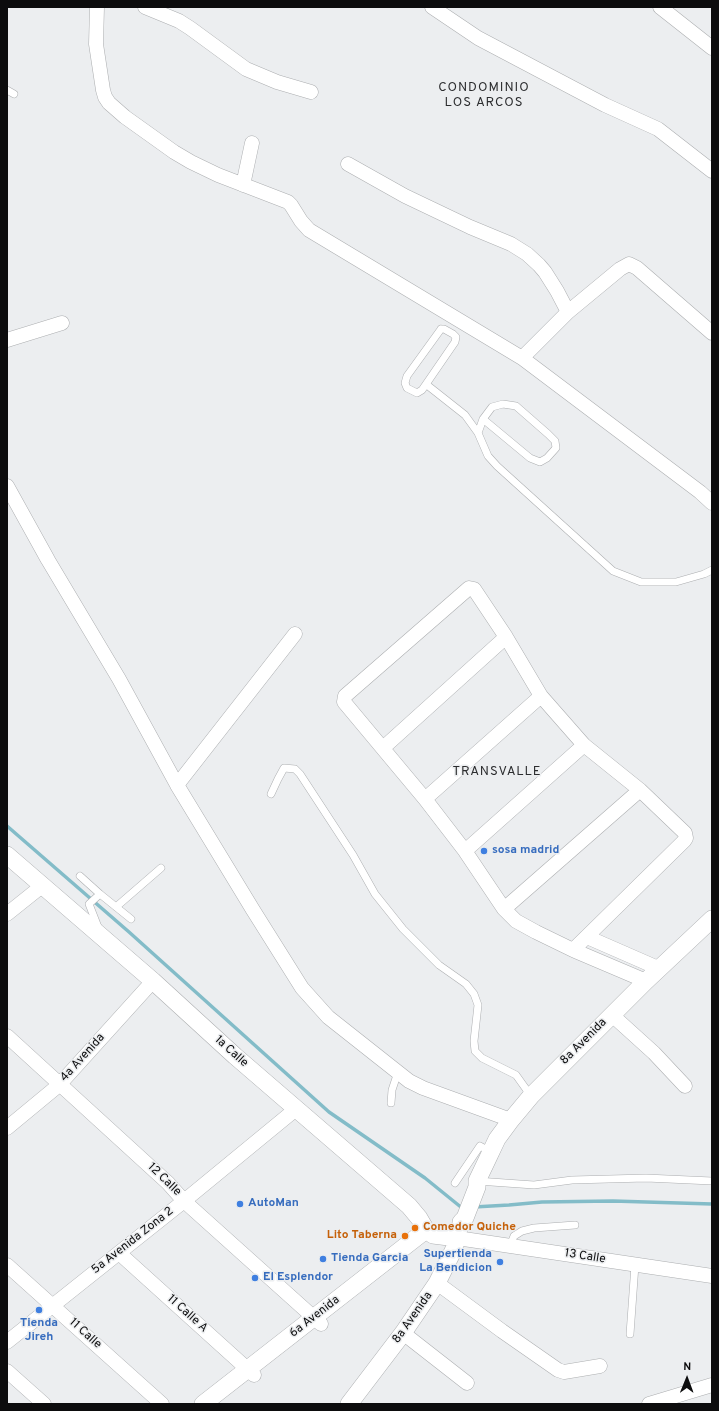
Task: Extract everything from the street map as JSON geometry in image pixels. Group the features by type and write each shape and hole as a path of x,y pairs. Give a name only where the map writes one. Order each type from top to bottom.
{"street":[{"path":"97,7 96,44 103,90 109,103 125,117 174,152 243,185 288,202 309,230 522,358 700,492 712,503"},
{"path":"145,7 179,21 246,69 277,82 311,92"},
{"path":"432,7 478,38 604,105 658,129 712,171"},
{"path":"660,7 712,48"},
{"path":"243,185 252,143"},
{"path":"348,164 405,196 470,227 511,244 526,254 546,272 568,312"},
{"path":"522,358 568,312 620,269 629,264 637,268 712,333"},
{"path":"7,340 62,323"},
{"path":"7,486 48,560 119,679 177,785 302,988 328,1017 409,1081 423,1088 511,1120"},
{"path":"573,950 684,841 686,838 685,833 640,790 584,745 541,696 506,637 474,589 469,588 345,696 344,702 425,799 465,851 504,909 516,921 573,950 646,981"},
{"path":"177,785 295,634"},
{"path":"383,748 506,637"},
{"path":"425,799 541,696"},
{"path":"465,851 584,745"},
{"path":"504,909 640,790"},
{"name":"1a Calle","path":"7,855 153,981 296,1109 409,1206 430,1232"},
{"path":"7,914 42,886"},
{"name":"8a Avenida","path":"349,1404 403,1333 437,1283 454,1249 475,1185 498,1139 511,1120 531,1096 658,968 712,919"},
{"path":"587,937 658,968"},
{"name":"4a Avenida","path":"7,1128 59,1085 153,981"},
{"path":"612,1015 654,1053 685,1086"},
{"name":"12 Calle","path":"7,1036 59,1085 163,1178 184,1201 318,1321"},
{"name":"5a Avenida Zona 2","path":"7,1342 184,1201 296,1109"},
{"path":"430,1232 461,1224"},
{"name":"13 Calle","path":"461,1224 510,1246 712,1276"},
{"name":"6a Avenida","path":"203,1404 251,1372 430,1232"},
{"name":"11 Calle A","path":"119,1253 251,1372"},
{"name":"11 Calle","path":"7,1265 162,1404"},
{"path":"437,1283 558,1370 564,1372 600,1366"},
{"path":"403,1333 467,1383"},
{"path":"7,1371 44,1404"},
{"name":"6a Avenida","path":"218,1404 251,1372"},
{"path":"649,1404 712,1385"}],"lane":[{"path":"7,90 14,94"},
{"path":"444,328 456,337 456,342 427,384 417,393 407,388 405,382 407,376 439,331 444,328"},
{"path":"427,384 465,415 478,433 488,456 497,466 613,571 641,582 676,582 704,574 712,570"},
{"path":"478,433 483,419 492,407 503,404 516,406 555,441 556,448 547,458 540,462 530,458 483,419"},
{"path":"271,794 284,768 295,769 300,774 353,855 375,894 403,929 439,965 466,984 474,994 478,1005 474,1041 475,1051 482,1058 516,1075 531,1096"},
{"path":"116,908 161,868"},
{"path":"80,876 98,895 131,920"},
{"path":"98,895 89,904 101,936"},
{"path":"391,1103 392,1090 398,1072"},
{"path":"455,1183 480,1146 491,1152"},
{"path":"475,1185 534,1185 587,1179 646,1178 712,1181"},
{"path":"510,1246 514,1236 522,1231 534,1228 575,1225"},
{"path":"630,1334 635,1265"}],"waterway":[{"path":"7,826 129,932 329,1112 425,1178 462,1208 464,1208"},
{"path":"474,1207 542,1202 613,1201 712,1204"}],"place":[{"name":"sosa madrid","path":"484,851"},
{"name":"AutoMan","path":"240,1204"},
{"name":"Comedor Quiche","path":"415,1228"},
{"name":"Lito Taberna","path":"405,1236"},
{"name":"Tienda Garcia","path":"323,1259"},
{"name":"Supertienda La Bendicion","path":"500,1262"},
{"name":"El Esplendor","path":"255,1278"},
{"name":"Tienda Jireh","path":"39,1310"}],"district":[{"name":"CONDOMINIO LOS ARCOS","path":"484,96"},
{"name":"TRANSVALLE","path":"497,772"}]}
